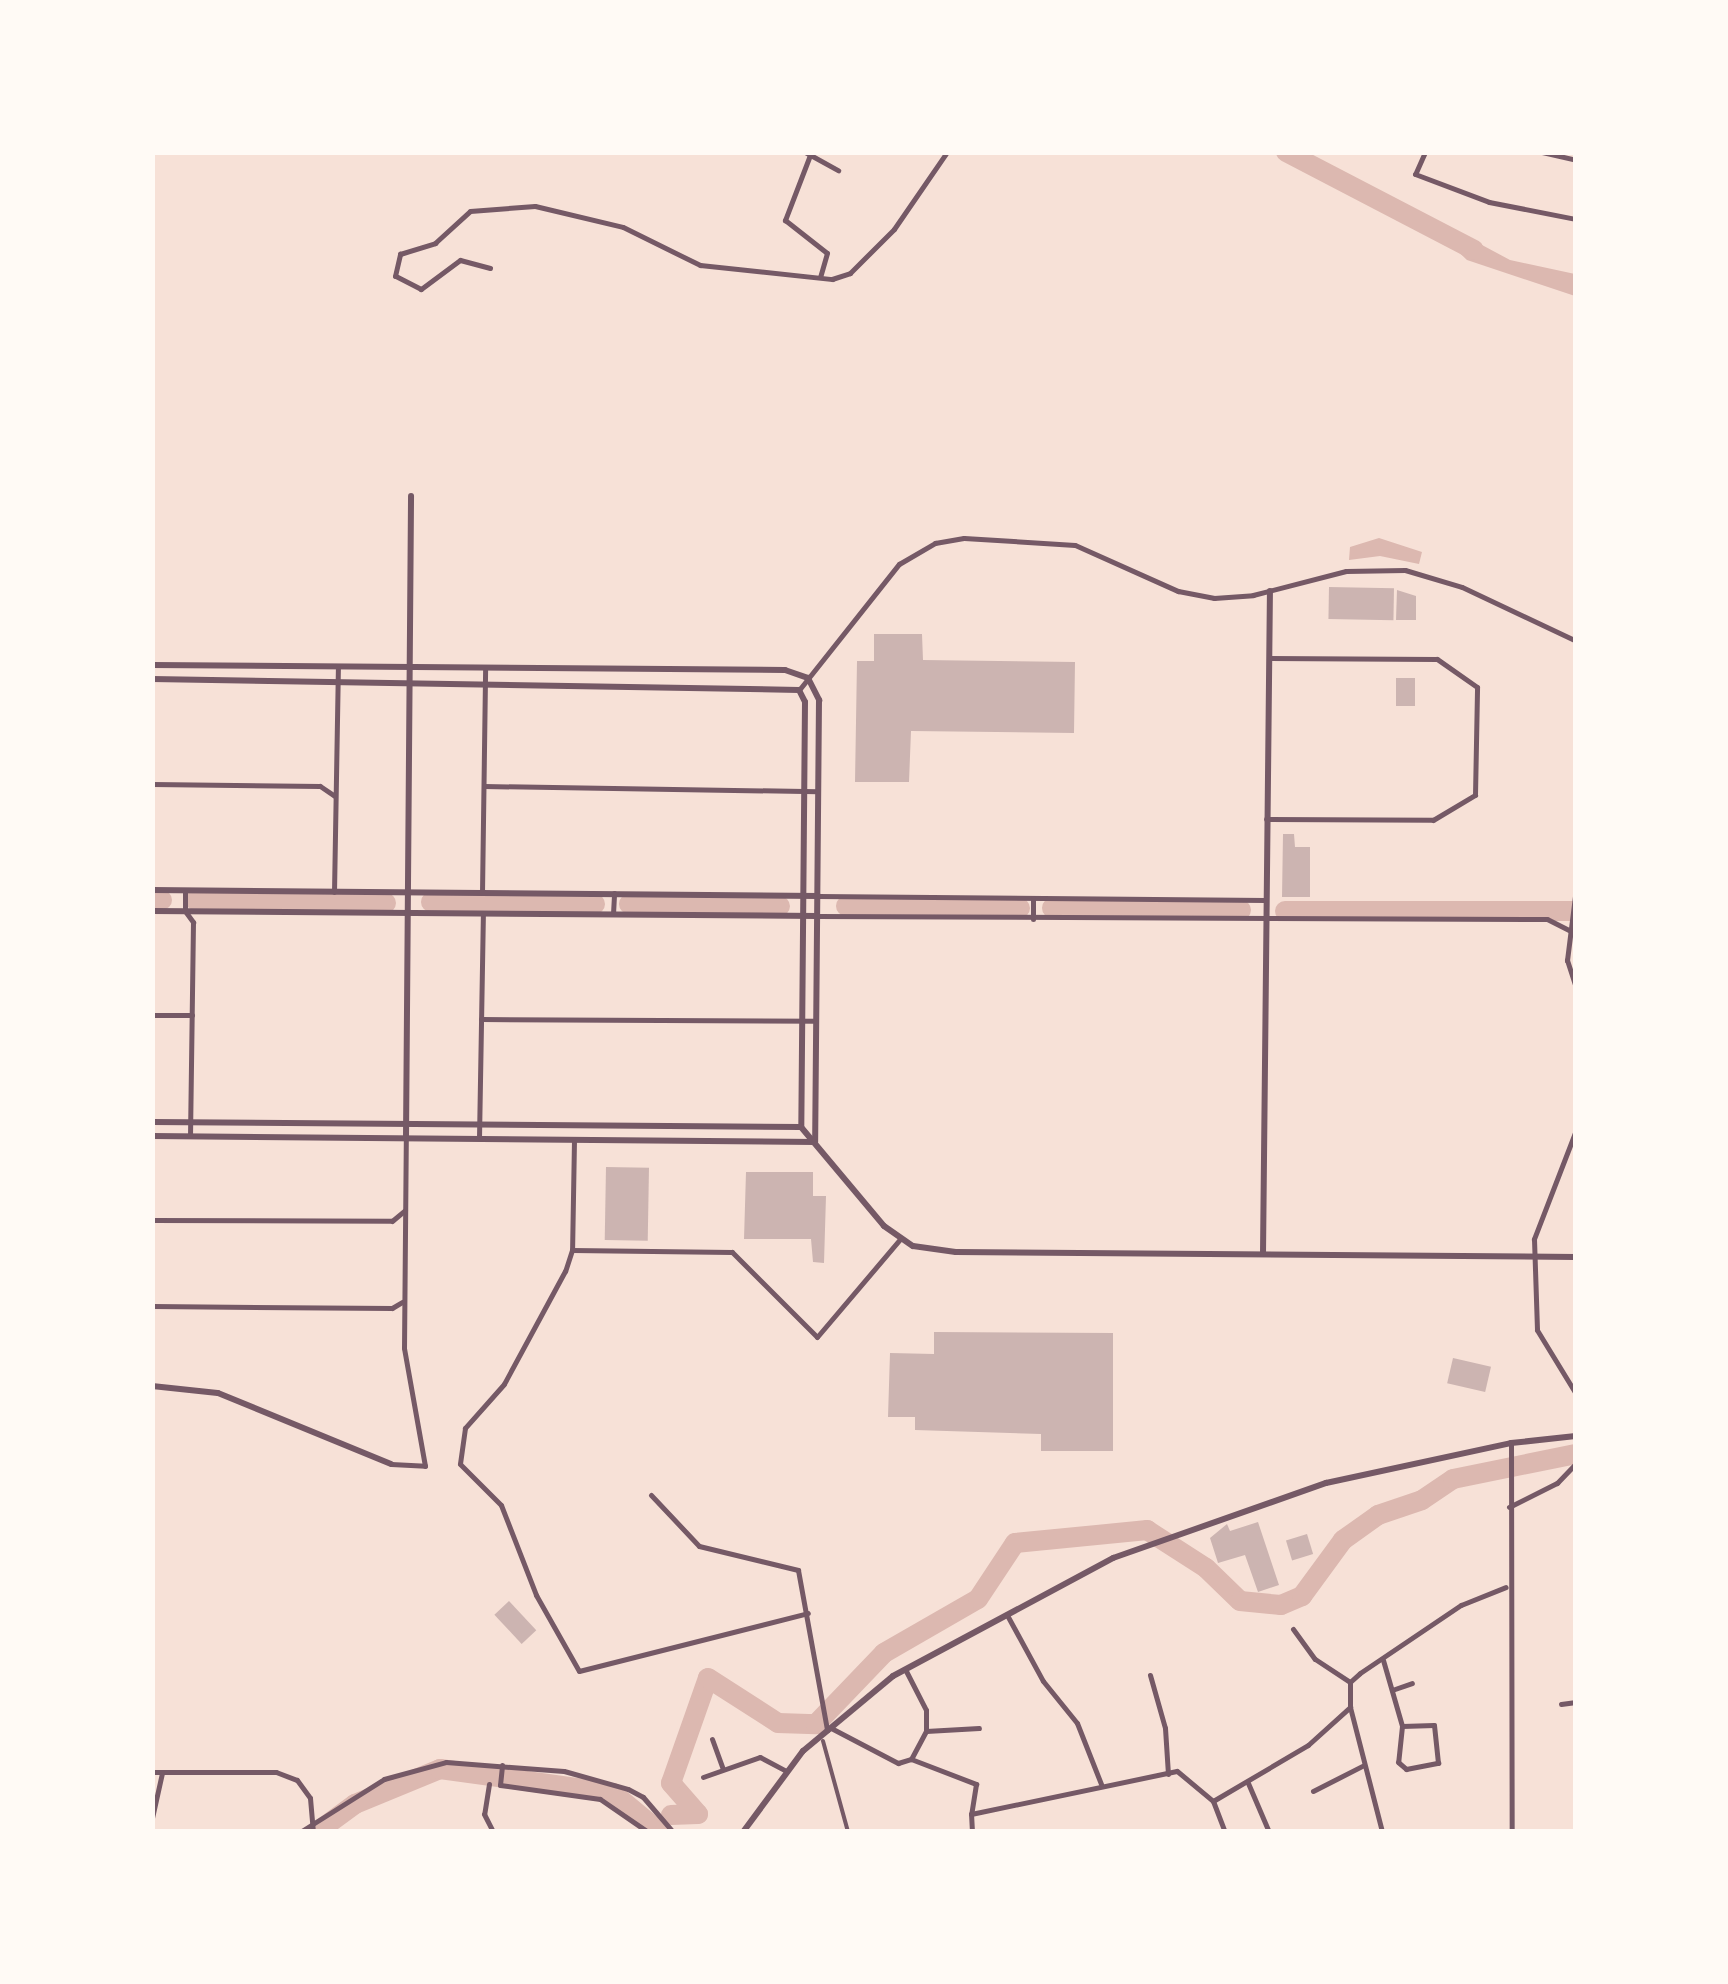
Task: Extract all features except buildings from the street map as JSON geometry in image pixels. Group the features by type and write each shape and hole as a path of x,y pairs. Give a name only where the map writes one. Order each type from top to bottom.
{"street":[{"path":"490,268 460,260 420,288 395,276 400,254 435,243 470,211 535,206 623,226 700,265 820,278 850,273 924,193 947,152"},
{"path":"1425,152 1413,177 1490,202 1576,220"},
{"path":"1542,152 1576,160"},
{"path":"820,278 827,253 785,220 807,154 838,170"},
{"path":"152,1386 218,1393 390,1464 425,1466 408,1393 404,1300 411,496"},
{"path":"799,690 899,564 950,540 1074,545 1195,595 1270,591 1346,571 1404,570 1462,588 1575,641 1576,716"},
{"path":"1263,1254 1270,591"},
{"path":"1266,820 1434,820 1476,795 1477,687 1437,659 1269,658"},
{"path":"152,665 785,670 808,678 819,700 815,1142"},
{"path":"334,892 338,667"},
{"path":"482,893 485,668"},
{"path":"152,679 485,681 799,690"},
{"path":"799,690 805,702 801,1127 900,1239 956,1252 1576,1258"},
{"path":"152,784 320,786 335,796"},
{"path":"484,786 818,791"},
{"path":"1576,800 1576,819"},
{"path":"1576,888 1567,960 1576,988"},
{"path":"152,890 1265,900"},
{"path":"185,890 185,911 193,922 190,1136"},
{"path":"613,914 614,893"},
{"path":"1033,919 1034,898"},
{"path":"152,911 1547,919 1569,930"},
{"path":"479,1138 483,913"},
{"path":"1567,960 1576,963"},
{"path":"152,1015 192,1015"},
{"path":"481,1020 816,1021"},
{"path":"152,1122 801,1127"},
{"path":"1576,1130 1534,1239 1537,1330 1576,1394"},
{"path":"152,1136 815,1142"},
{"path":"574,1140 572,1250 504,1384 465,1428 458,1452 460,1464 501,1505 574,1668 808,1613"},
{"path":"152,1220 392,1221 405,1210"},
{"path":"572,1250 732,1252 817,1338 900,1239"},
{"path":"152,1306 392,1308 404,1300"},
{"path":"742,1832 786,1772 828,1730 905,1669 1151,1542 1326,1483 1511,1443 1576,1436"},
{"path":"1511,1443 1506,1586 1512,1832"},
{"path":"1509,1506 1557,1482 1576,1463"},
{"path":"651,1494 699,1546 798,1570 828,1730 898,1763 911,1759 976,1784 972,1832"},
{"path":"1350,1682 1450,1611 1506,1586"},
{"path":"1006,1615 1043,1681 1077,1724 1101,1784"},
{"path":"1293,1629 1315,1659 1350,1682"},
{"path":"1383,1660 1402,1726 1398,1762 1406,1769 1438,1763 1434,1725 1402,1726"},
{"path":"905,1669 924,1700 926,1731 911,1759"},
{"path":"1150,1675 1165,1728 1168,1774"},
{"path":"1350,1682 1350,1708 1382,1832"},
{"path":"1392,1690 1412,1683"},
{"path":"1562,1704 1576,1702"},
{"path":"1213,1800 1248,1783 1350,1708"},
{"path":"926,1731 979,1728"},
{"path":"712,1739 724,1770"},
{"path":"823,1741 848,1832"},
{"path":"703,1776 760,1757 786,1772"},
{"path":"300,1832 313,1828 404,1770 446,1762 564,1772 628,1790 643,1797 673,1832"},
{"path":"1313,1791 1364,1765"},
{"path":"500,1783 502,1766"},
{"path":"971,1814 1016,1809 1101,1784 1176,1771 1213,1800 1225,1832"},
{"path":"152,1772 276,1772 306,1789 313,1828"},
{"path":"152,1818 162,1773"},
{"path":"493,1832 484,1814 486,1784 500,1783 600,1798 648,1832"},
{"path":"1248,1783 1269,1832"}],"shaded area":[{"path":"1454,230 1510,260 1575,274 1575,296 1467,260 1448,242"},
{"path":"1379,538 1422,552 1419,564 1380,556 1349,560 1350,547"}],"waterway":[{"path":"1286,152 1474,250"},
{"path":"152,900 162,900"},
{"path":"195,900 386,903"},
{"path":"431,902 595,904"},
{"path":"629,904 780,906"},
{"path":"846,906 1020,908"},
{"path":"1052,908 1241,910"},
{"path":"1285,911 1576,911"},
{"path":"671,1815 698,1814 671,1783 708,1678 778,1723 816,1724 884,1653 978,1599 1015,1543 1147,1530 1206,1568 1240,1601 1281,1605 1302,1596 1343,1540 1378,1515 1422,1500 1453,1479 1576,1454"},
{"path":"317,1832 355,1804 440,1769 613,1793 660,1832"}]}
